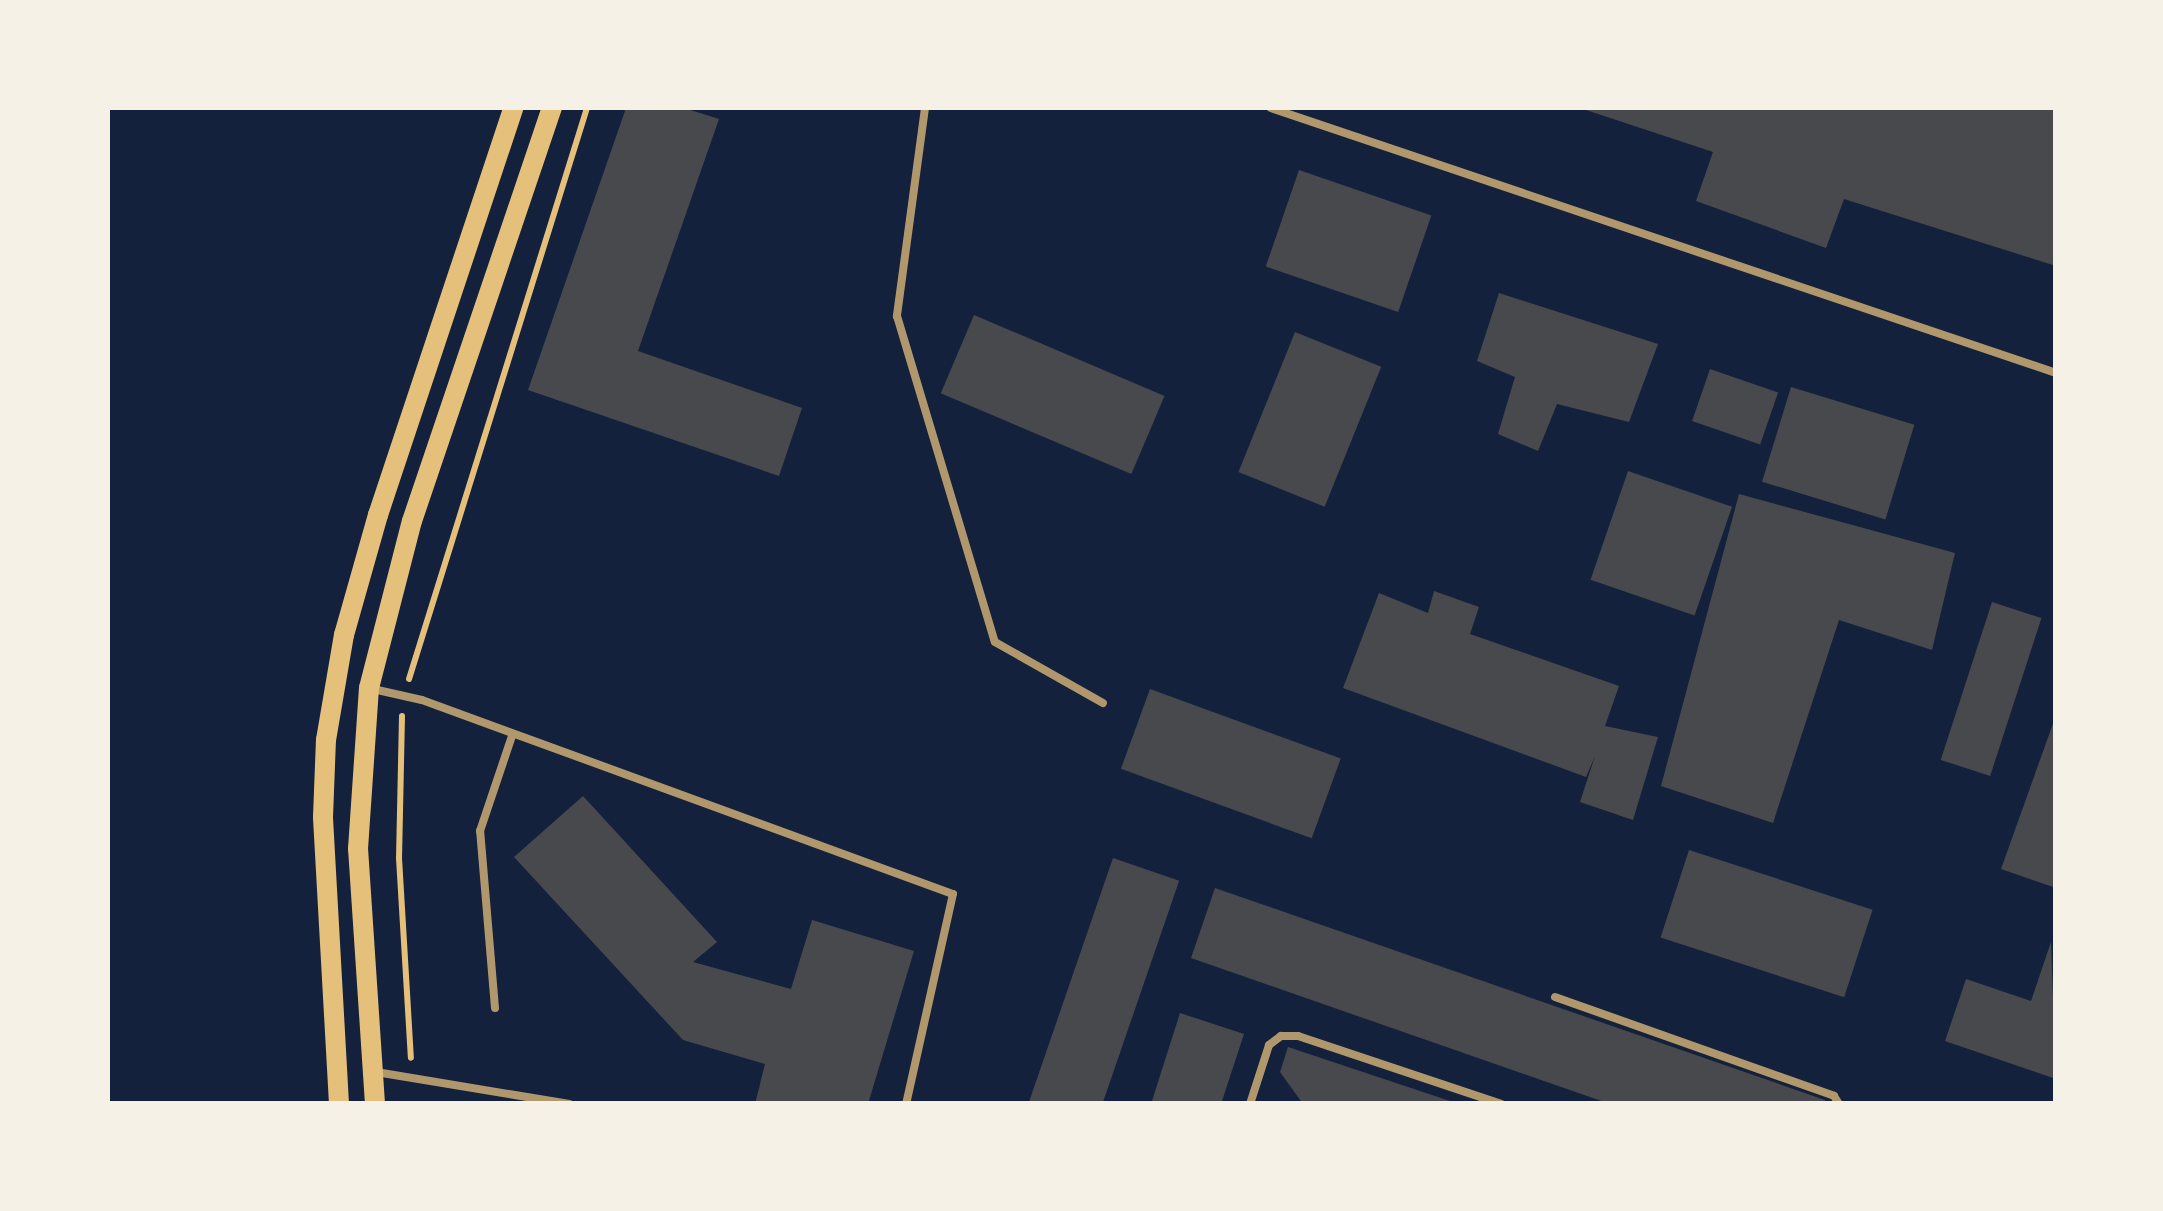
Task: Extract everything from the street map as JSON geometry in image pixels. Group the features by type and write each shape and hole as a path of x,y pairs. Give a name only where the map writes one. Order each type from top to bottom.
{"main road":[{"path":"339,1104 323,817 329,723 378,514 514,108"},
{"path":"376,1104 358,849 369,688 412,522 552,108"}],"lane":[{"path":"925,108 897,316 913,370 995,642 1103,703"},
{"path":"1270,108 2056,372"},
{"path":"369,688 404,697 954,894 906,1104"},
{"path":"495,1008 480,831 512,736"},
{"path":"1555,997 1834,1096 1839,1104"},
{"path":"1250,1104 1270,1045 1281,1036 1298,1036 1500,1104"},
{"path":"372,1072 412,1073 569,1104"}],"path":[{"path":"412,1073 399,858 404,697 587,108"}],"building":[{"path":"626,108 684,108 719,119 638,351 802,408 779,476 528,390"},
{"path":"1580,108 2056,108 2056,266 1844,199 1826,248 1696,201 1713,152"},
{"path":"1299,170 1431,216 1398,312 1266,266"},
{"path":"1499,293 1658,344 1629,422 1557,404 1538,451 1498,434 1515,377 1477,361"},
{"path":"974,315 1165,396 1131,474 941,393"},
{"path":"1295,332 1381,367 1325,507 1238,472"},
{"path":"1710,369 1778,392 1760,444 1692,421"},
{"path":"1791,387 1914,425 1885,519 1762,482"},
{"path":"1628,471 1732,507 1695,616 1591,580"},
{"path":"1739,494 1955,553 1932,650 1839,620 1773,823 1661,786"},
{"path":"1434,591 1479,607 1470,634 1619,686 1605,726 1658,737 1633,820 1580,802 1595,756 1586,777 1343,688 1379,593 1428,613"},
{"path":"1992,602 2041,618 1990,776 1941,760"},
{"path":"1150,689 1341,758 1312,838 1121,769"},
{"path":"2056,718 2056,888 2001,869"},
{"path":"583,796 717,942 693,962 791,989 812,920 914,951 868,1104 755,1104 765,1064 683,1040 514,857"},
{"path":"1689,850 1873,910 1844,997 1661,937"},
{"path":"1113,858 1179,881 1102,1104 1028,1104"},
{"path":"1215,888 1825,1100 1824,1104 1610,1104 1191,958"},
{"path":"2051,942 2056,1079 1945,1041 1966,979 2031,1001"},
{"path":"1180,1013 1244,1034 1221,1104 1151,1104"},
{"path":"1288,1047 1456,1103 1303,1104 1280,1072"}]}
